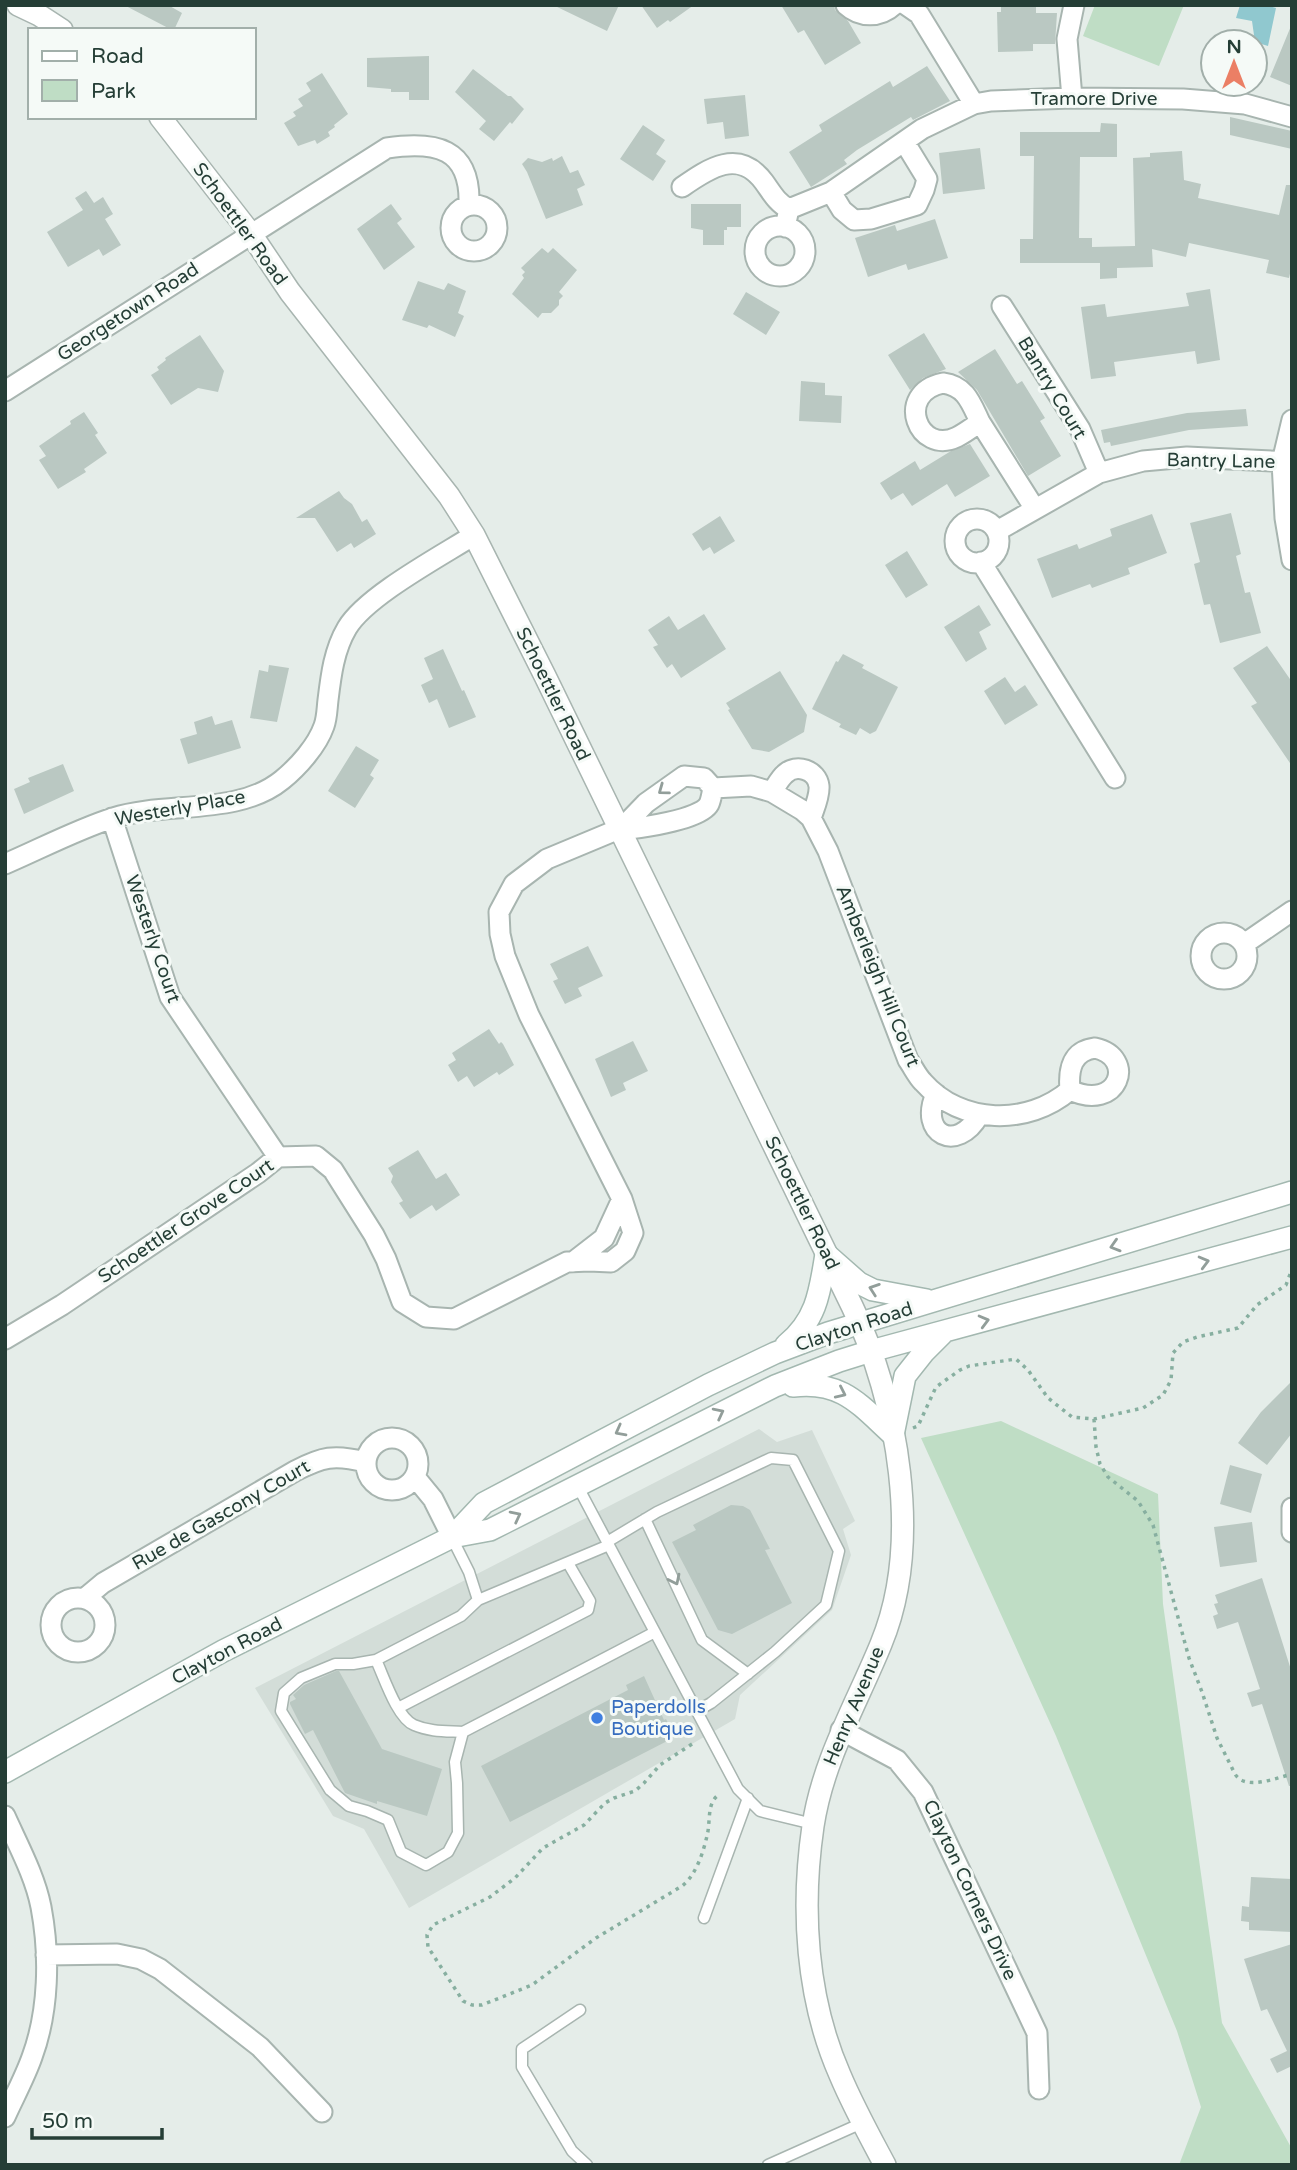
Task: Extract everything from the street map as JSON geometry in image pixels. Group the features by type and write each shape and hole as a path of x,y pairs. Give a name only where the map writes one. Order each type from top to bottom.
{"main road":[{"path":"18,5 41,10 59,28"},
{"name":"Schoettler Road","path":"162,119 250,234 290,292 449,496 474,535 860,1323"},
{"name":"Clayton Road","path":"452,1537 484,1503 708,1385 775,1353 860,1323 1292,1192"},
{"name":"Clayton Road","path":"5,1772 223,1651 452,1537 490,1530 775,1386 871,1351 1292,1237"},
{"path":"826,1254 859,1283 873,1290 933,1301"},
{"path":"775,1353 800,1334 813,1313 826,1254"},
{"name":"Henry Avenue","path":"860,1323 884,1392 902,1432 901,1559 896,1599 882,1643 841,1730 825,1773 813,1824 807,1929 813,1981 824,2029 839,2073 885,2165"},
{"path":"902,1432 905,1376 943,1333"},
{"path":"775,1386 813,1383 845,1393 902,1432"}],"street":[{"path":"846,5 859,14 870,16 881,14 894,5"},
{"path":"906,5 919,13 974,104"},
{"path":"1072,98 1068,40 1074,5"},
{"name":"Tramore Drive","path":"682,187 718,166 741,164 751,168 762,179 787,218 831,192 922,129 974,104 991,101 1072,98 1183,99 1245,104 1292,117"},
{"path":"831,192 842,210 854,220 871,219 917,205 927,179 905,143"},
{"name":"Georgetown Road","path":"5,391 387,148 412,144 435,146 453,155 465,171 470,187 469,205"},
{"name":"Bantry Court","path":"1002,306 1080,429 1099,473"},
{"path":"1292,420 1285,518 1292,559"},
{"path":"980,422 1035,509"},
{"name":"Bantry Lane","path":"997,531 1099,473 1143,461 1187,457 1287,462"},
{"path":"971,519 986,520 997,531 997,550 988,560 981,562 967,560 961,555 955,542 959,528 971,519"},
{"name":"Westerly Place","path":"5,864 113,818 161,809 237,801 281,781 313,746 324,726 332,668 338,645 348,626 367,604 474,535"},
{"path":"981,562 1115,778"},
{"path":"772,792 784,774 790,770 804,769 810,772 819,787 811,818"},
{"name":"Amberleigh Hill Court","path":"619,829 646,803 684,776 704,778 713,788 751,786 772,792 811,818 828,851 908,1060 922,1082 950,1104 979,1115 1014,1115 1033,1110 1059,1099 1070,1090"},
{"path":"619,829 649,827 700,813 709,805 713,788"},
{"name":"Westerly Court","path":"113,818 170,997 278,1157"},
{"name":"Schoettler Grove Court","path":"5,1339 62,1305 258,1174 278,1157 316,1156 333,1170 374,1236 402,1302 426,1317 454,1319 567,1262 611,1262 625,1251 633,1233 622,1199 529,1015 505,956 499,912 514,884 547,859 619,829"},
{"path":"1244,944 1292,911"},
{"path":"936,1094 931,1105 931,1118 937,1131 943,1135 950,1137 964,1133 979,1115"},
{"path":"386,1438 395,1438 411,1446 416,1452 418,1469 415,1478 401,1489 384,1490 370,1479 365,1462 372,1447 386,1438"},
{"name":"Rue de Gascony Court","path":"85,1598 103,1583 319,1459 339,1456 365,1462"},
{"path":"415,1478 433,1499 452,1537"},
{"path":"1292,1508 1292,1532"},
{"name":"Clayton Corners Drive","path":"841,1730 897,1759 923,1791 1037,2033 1039,2090"},
{"path":"5,1816 24,1858 40,1905 46,1955 44,2005 33,2056 5,2117"},
{"path":"46,1955 117,1954 141,1959 160,1969 260,2047 322,2112"}],"lane":[{"path":"463,1732 455,1762 458,1833 448,1852 426,1865 401,1852 388,1820 349,1806 330,1790 281,1711 284,1693 301,1678 335,1664 376,1660 461,1616 478,1600 608,1544 645,1519 771,1458 793,1460 839,1551 826,1605 748,1674 697,1711"},
{"path":"577,1485 738,1789 760,1811 813,1824"},
{"path":"645,1519 702,1640 748,1674"},
{"path":"452,1537 469,1572 478,1600"},
{"path":"398,1709 588,1610 590,1601 568,1563"},
{"path":"376,1660 398,1709 411,1724 433,1731 463,1732 655,1632"},
{"path":"704,1917 748,1798"},
{"path":"580,2010 522,2049 522,2067 572,2151 587,2165"},
{"path":"768,2165 863,2123"}],"path":[{"path":"902,1432 918,1426 936,1387 960,1370 989,1362 1016,1360 1028,1370 1048,1398 1072,1417 1094,1419 1143,1408 1163,1395 1171,1380 1173,1353 1183,1342 1238,1328 1257,1305 1286,1285 1292,1269"},
{"path":"1094,1419 1100,1464 1108,1477 1138,1501 1153,1525 1189,1658 1217,1738 1238,1779 1248,1783 1292,1774"},
{"path":"692,1744 660,1765 635,1791 605,1803 584,1825 543,1848 515,1878 490,1897 433,1925 427,1935 428,1947 455,1991 463,2001 482,2005 532,1985 596,1938 682,1886 692,1877 707,1835 711,1803 719,1794"}],"shaded area":[{"path":"759,1429 777,1442 812,1430 855,1521 843,1529 851,1555 832,1610 740,1695 735,1719 409,1908 364,1829 333,1816 255,1688"}],"green space":[{"path":"1095,5 1184,5 1159,66 1083,36"},
{"path":"1001,1421 1158,1494 1163,1604 1222,2023 1292,2149 1292,2165 1179,2165 1201,2107 1177,2031 1056,1736 921,1438"}],"water":[{"path":"1240,5 1276,8 1269,41 1269,28 1253,28 1252,21 1236,18"}],"building":[{"path":"124,5 168,5 182,13 175,28 168,28"},
{"path":"553,5 619,5 607,31"},
{"path":"641,5 694,5 657,28"},
{"path":"781,5 834,5 835,10 848,21 861,43 825,65 804,30 798,33"},
{"path":"1001,5 1036,5 1036,13 1057,13 1055,44 1033,44 1033,51 998,52 997,12 1001,12"},
{"path":"1292,26 1292,86 1270,77"},
{"path":"429,56 429,100 409,100 409,92 391,92 391,89 367,87 367,58"},
{"path":"927,66 950,101 913,120 911,117 857,150 844,160 847,164 811,187 789,152 822,131 819,125 890,81 893,87"},
{"path":"473,69 511,96 524,109 494,141 479,129 486,121 455,92"},
{"path":"322,73 348,114 328,132 330,136 317,144 315,140 298,146 284,123 296,116 293,112 303,106 298,99 311,91 306,83"},
{"path":"745,95 749,136 725,139 723,122 707,124 704,99"},
{"path":"1230,117 1292,131 1292,149 1230,135"},
{"path":"1101,123 1117,124 1117,157 1080,157 1079,238 1092,238 1092,247 1135,246 1133,158 1150,157 1150,153 1182,151 1184,180 1201,184 1198,198 1279,215 1286,185 1292,185 1292,265 1289,278 1266,273 1269,260 1189,243 1186,257 1152,249 1153,267 1117,268 1117,278 1100,279 1100,263 1020,263 1020,239 1033,239 1034,156 1020,156 1020,132 1100,132"},
{"path":"643,125 665,140 656,154 666,161 653,181 620,159"},
{"path":"980,148 985,189 943,194 939,153"},
{"path":"562,156 570,173 578,170 585,185 577,189 583,205 546,219 522,164 528,158 542,162 552,158 553,161"},
{"path":"86,191 94,203 103,197 113,214 105,219 121,245 103,256 99,249 68,267 47,232 83,210 75,198"},
{"path":"391,204 402,219 397,223 415,247 384,270 357,229"},
{"path":"691,204 741,204 741,227 727,227 727,230 724,230 724,245 703,245 703,230 691,228"},
{"path":"935,219 948,258 908,270 906,264 868,277 855,238 895,225 897,231"},
{"path":"542,248 548,253 553,248 577,270 559,292 563,296 559,305 551,313 542,313 538,318 512,294 524,278 522,275 525,272 521,268"},
{"path":"418,281 444,290 448,283 466,291 458,313 464,316 455,337 429,325 427,328 402,320"},
{"path":"1210,289 1220,360 1197,364 1195,351 1114,362 1116,376 1091,379 1081,307 1105,304 1107,317 1189,306 1186,293"},
{"path":"746,292 780,312 766,335 733,314"},
{"path":"924,333 946,369 923,378 910,390 888,355"},
{"path":"200,335 224,371 218,392 198,388 171,405 151,375 159,370 157,367 165,358"},
{"path":"995,349 1017,384 1022,381 1045,418 1040,421 1061,456 1028,476 977,390 958,372"},
{"path":"801,381 825,383 825,395 842,396 841,423 799,421"},
{"path":"1246,409 1248,426 1189,430 1111,446 1110,442 1104,443 1101,430 1187,413"},
{"path":"84,412 107,453 84,469 86,472 58,489 39,460 46,456 39,446"},
{"path":"970,444 990,476 955,497 947,484 912,506 903,493 891,500 880,483 915,461 920,470 951,451"},
{"path":"339,491 352,504 362,522 367,519 376,534 354,548 351,543 337,552 315,518 296,518"},
{"path":"1231,513 1241,554 1236,556 1245,593 1250,592 1261,633 1220,643 1210,604 1204,605 1194,564 1200,562 1190,523"},
{"path":"1152,514 1167,553 1128,568 1130,574 1092,588 1090,584 1052,598 1037,559 1077,544 1079,549 1112,536 1110,529"},
{"path":"720,516 735,541 714,554 710,547 703,551 692,534"},
{"path":"907,551 928,585 906,598 885,565"},
{"path":"979,605 991,625 979,632 987,649 966,662 944,627"},
{"path":"704,614 726,649 681,678 672,664 667,668 653,647 658,645 648,630 669,616 678,630"},
{"path":"1267,646 1292,682 1292,766 1251,706 1257,703 1233,668"},
{"path":"443,649 476,717 449,728 437,699 429,703 421,685 433,679 424,658"},
{"path":"843,654 864,665 862,668 898,687 876,731 870,734 860,728 856,735 812,709 836,661 838,662"},
{"path":"269,665 289,668 277,722 250,718 259,670 268,672"},
{"path":"780,671 807,715 804,732 769,752 752,749 726,703"},
{"path":"1005,677 1015,692 1025,685 1038,705 1005,725 984,691"},
{"path":"212,716 215,725 232,720 241,748 188,764 180,739 197,734 194,722"},
{"path":"356,746 379,760 370,775 374,778 355,808 328,791"},
{"path":"63,764 74,791 24,814 14,789 30,782 28,778"},
{"path":"588,946 603,976 578,988 582,996 565,1004 553,981 558,979 550,964"},
{"path":"489,1029 499,1044 503,1044 514,1065 474,1087 467,1076 458,1082 448,1065 456,1060 452,1053"},
{"path":"633,1041 648,1071 623,1083 626,1090 611,1097 595,1059"},
{"path":"418,1150 436,1179 446,1173 460,1195 436,1211 432,1205 410,1219 399,1203 403,1201 391,1182 393,1176 388,1168"},
{"path":"1292,1381 1292,1433 1267,1465 1238,1443 1261,1412"},
{"path":"1230,1465 1262,1474 1251,1513 1220,1504"},
{"path":"731,1505 750,1510 770,1549 765,1550 792,1603 732,1634 718,1630 672,1542 696,1530 693,1525"},
{"path":"1252,1522 1257,1562 1220,1567 1214,1527"},
{"path":"1262,1578 1292,1673 1292,1786 1289,1786 1262,1704 1252,1707 1247,1693 1260,1689 1238,1622 1217,1629 1213,1616 1218,1614 1214,1604 1218,1603 1215,1595"},
{"path":"339,1671 382,1749 442,1769 427,1816 345,1793 313,1730 305,1734 290,1704 296,1699 293,1695 304,1685"},
{"path":"644,1676 664,1720 666,1719 675,1737 510,1822 481,1766 628,1690 626,1685"},
{"path":"1251,1877 1292,1879 1292,1932 1249,1930 1249,1922 1241,1921 1242,1906 1249,1907"},
{"path":"1292,1944 1292,2066 1277,2073 1270,2059 1287,2051 1267,2009 1261,2011 1244,1959"}],"place":[{"name":"Paperdolls Boutique","path":"597,1718"}]}
